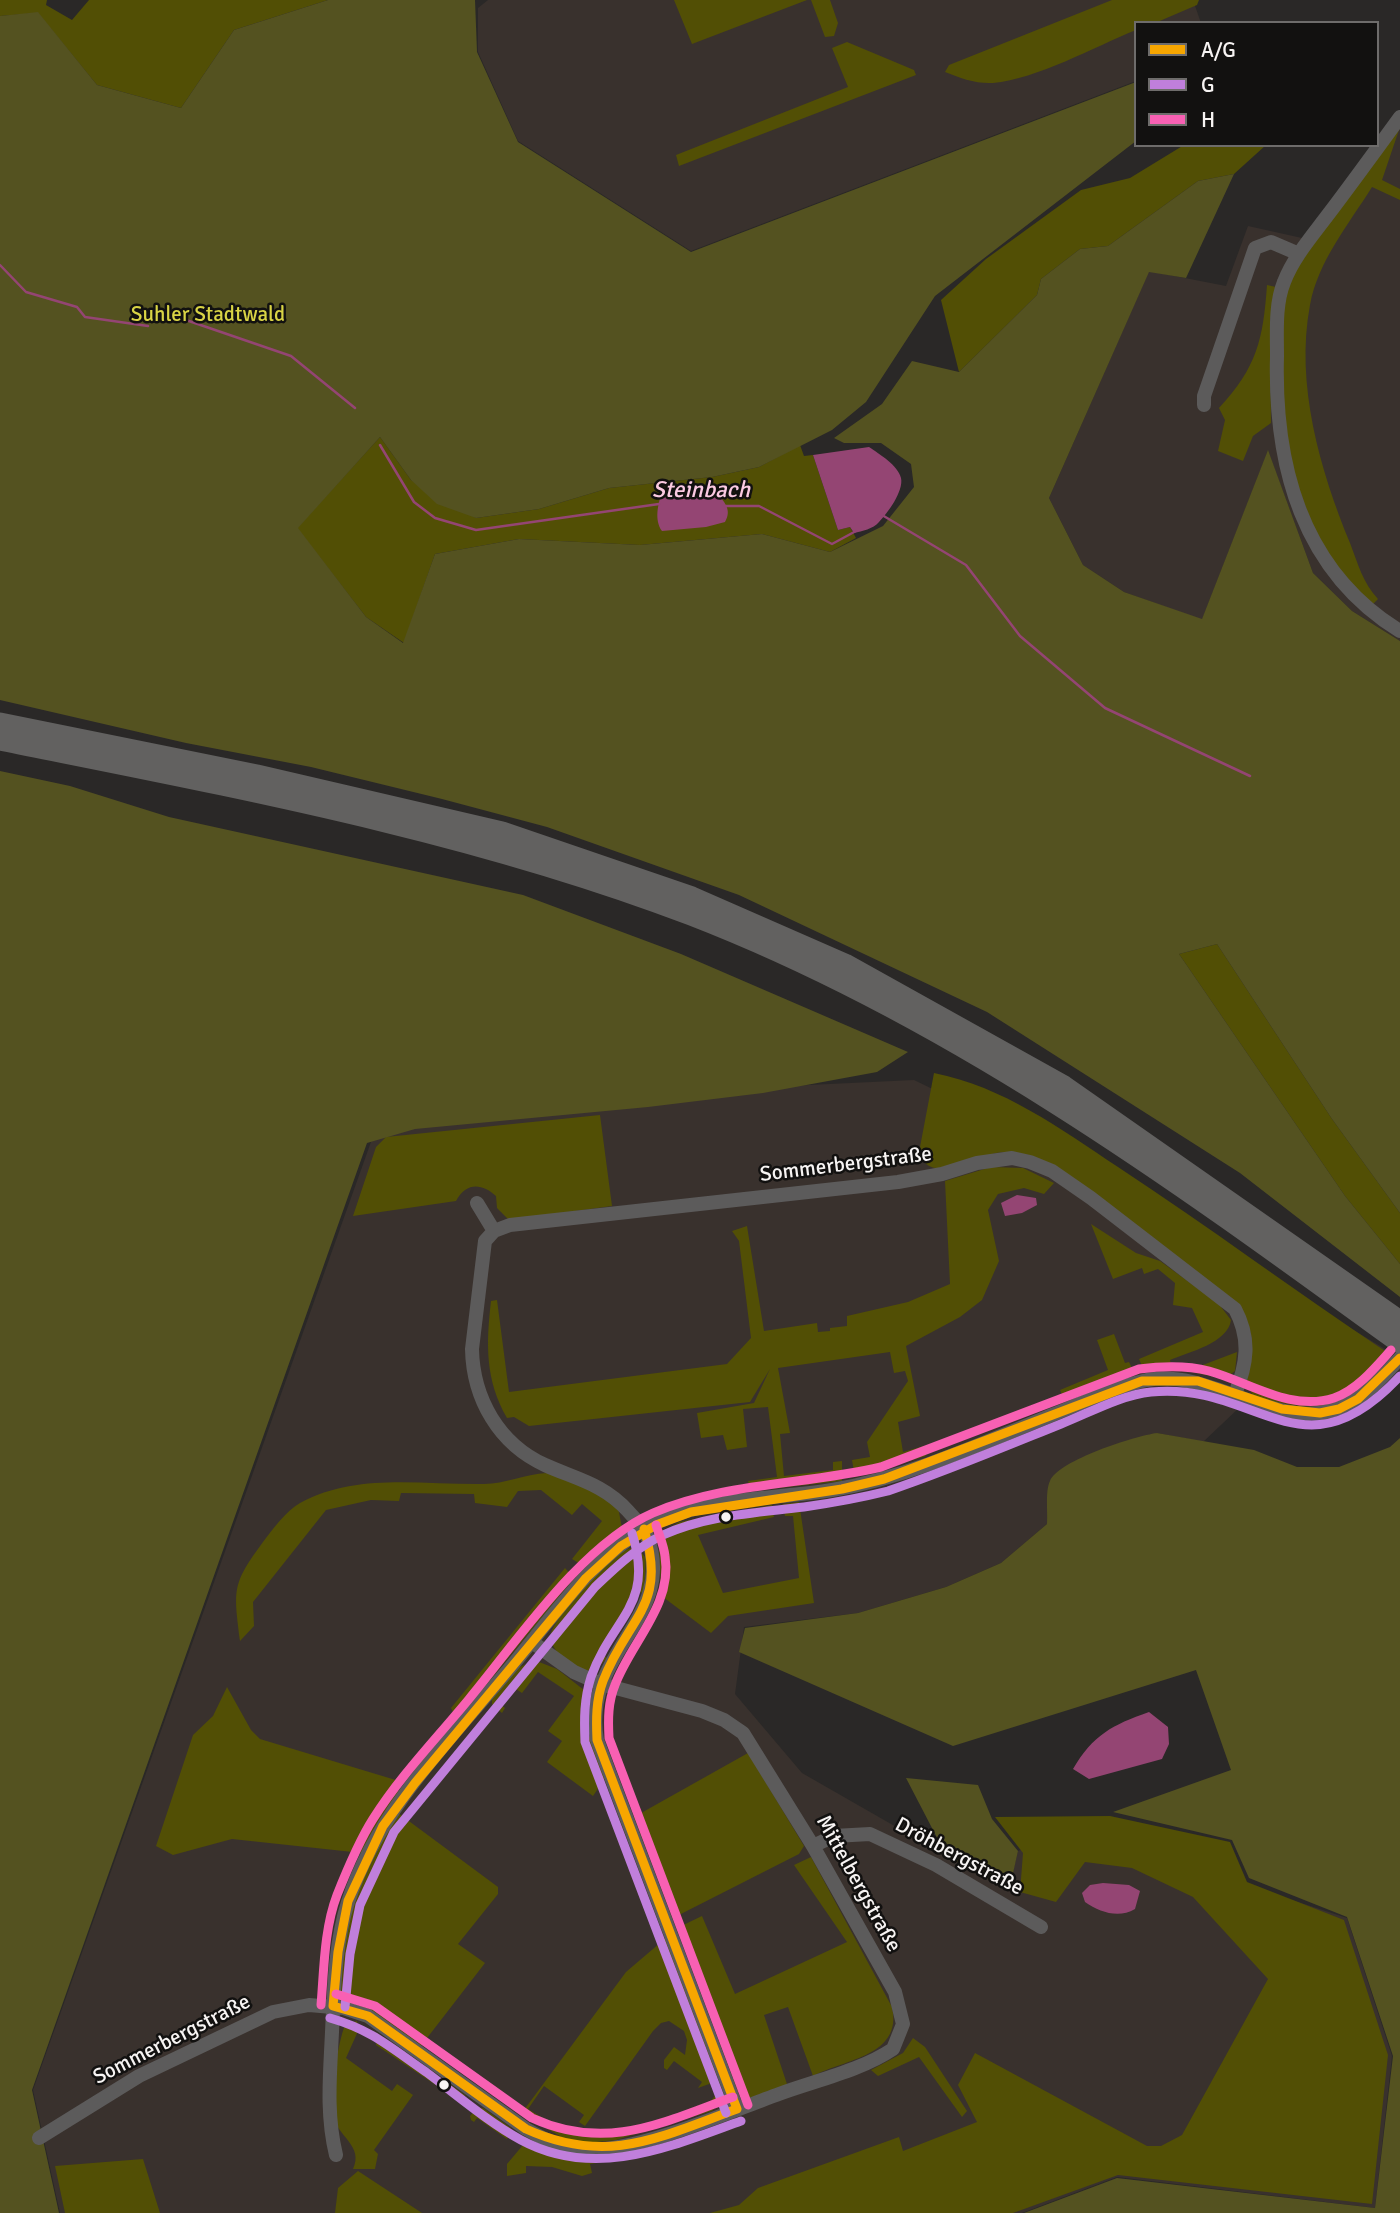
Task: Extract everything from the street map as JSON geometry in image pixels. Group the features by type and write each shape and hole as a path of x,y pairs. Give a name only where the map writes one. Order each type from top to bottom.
{"highway":[{"path":"0,723 255,783 506,851 692,916 839,980 950,1038 1054,1100 1218,1209 1400,1343"},
{"path":"0,740 255,783 502,832 692,897 845,964 1064,1086 1400,1321"}],"street":[{"path":"1379,145 1400,117"},
{"path":"1378,147 1299,254 1283,282 1277,326 1278,431 1292,485 1314,544 1343,587 1377,618 1400,631"},
{"path":"1204,405 1204,396 1255,248 1271,242 1299,254"},
{"name":"Sommerbergstraße","path":"494,1231 510,1225 605,1213 916,1180 996,1159 1030,1161 1052,1171 1091,1198 1235,1309 1242,1322 1247,1352 1236,1394"},
{"path":"477,1203 494,1231 485,1241 472,1349 474,1375 484,1406 494,1423 522,1452 605,1490 644,1529 655,1568 654,1585 650,1600 616,1652 601,1684 595,1706 597,1740 737,2109"},
{"path":"336,2155 328,2121 333,2006 338,1952 348,1901 383,1826 532,1642 606,1556 644,1529 677,1514 714,1505 822,1491 881,1480 1142,1381 1188,1380 1279,1410 1313,1414 1343,1407 1380,1380 1400,1358"},
{"name":"Mittelbergstraße","path":"333,2006 368,2016 526,2129 554,2144 572,2149 610,2149 633,2143 737,2109 882,2056 893,2049 900,2036 902,2009 895,1992 813,1846 743,1733 724,1720 702,1712 601,1684 574,1672 532,1642"},
{"name":"Dröhbergstraße","path":"813,1846 834,1836 870,1834 936,1865 1041,1927"},
{"name":"Sommerbergstraße","path":"39,2138 139,2076 255,2020 290,2007 333,2006"}],"shaded area":[{"path":"0,0 47,0 46,5 72,20 89,0 328,0 234,30 181,108 97,85 38,13 0,16"},
{"path":"488,0 1193,0 1200,21 1134,21 1134,82 691,251 518,141 478,52 478,8"},
{"path":"674,0 807,0 692,44"},
{"path":"811,0 830,0 838,23 834,36 825,37"},
{"path":"1112,0 1199,0 1197,5 1160,21 1134,21 1134,31 1065,61 1010,80 987,83 968,80 945,72 949,65"},
{"path":"847,42 914,70 916,75 679,166 676,155 848,87 832,48"},
{"path":"1400,123 1400,641 1352,611 1313,573 1268,451 1202,620 1124,592 1083,565 1049,498 1149,271 1226,286 1248,226 1311,240"},
{"path":"1400,127 1382,180 1400,189 1400,200 1372,187 1335,243 1320,273 1310,305 1306,335 1308,396 1320,456 1358,566 1378,599 1372,605 1361,598 1318,541 1286,453 1280,315 1287,282 1306,251"},
{"path":"1181,147 1264,147 1234,174 1198,181 1108,246 1080,249 1041,279 1037,295 959,372 941,300 986,259 1081,190 1130,178"},
{"path":"1267,285 1276,287 1270,322 1271,423 1253,436 1243,461 1218,451 1225,420 1219,408 1242,379 1256,352"},
{"path":"380,437 411,480 476,518 539,509 609,488 712,477 759,467 800,445 804,456 813,455 838,530 850,527 856,538 830,552 762,534 640,545 519,539 435,554 404,643 366,617 297,528"},
{"path":"869,447 888,460 899,473 900,489 890,508 874,526 854,533 850,527 838,530 813,455"},
{"path":"662,492 718,494 727,507 727,518 725,522 706,527 662,531 657,517"},
{"path":"1217,944 1332,1119 1400,1213 1400,1264 1345,1196 1179,954"},
{"path":"934,1073 984,1088 1030,1111 1185,1212 1385,1351 1375,1376 1350,1399 1335,1404 1302,1406 1254,1396 1247,1379 1252,1355 1251,1336 1239,1305 1029,1155 1000,1152 950,1167 929,1166 923,1159 920,1147"},
{"path":"914,1080 1036,1139 1400,1358 1400,1377 1359,1412 1330,1422 1297,1424 1271,1418 1241,1406 1203,1442 1157,1433 1049,1505 1047,1524 1001,1563 946,1587 858,1613 744,1627 735,1694 802,1773 1008,1891 1018,1851 1075,1829 1347,1918 1392,2056 1375,2208 1117,2177 1022,2213 60,2213 33,2090 377,1125 641,1093"},
{"path":"600,1115 612,1206 509,1220 497,1208 496,1196 485,1189 475,1187 464,1190 456,1201 353,1216 376,1147 386,1137"},
{"path":"991,1167 1023,1168 1054,1183 1044,1194 1024,1188 998,1194 988,1210 999,1261 982,1300 960,1317 906,1346 920,1416 898,1422 903,1452 924,1446 926,1456 855,1477 852,1460 870,1457 867,1442 908,1381 905,1371 894,1373 890,1352 778,1368 790,1433 780,1434 784,1476 833,1470 833,1462 842,1461 842,1481 751,1491 748,1481 777,1477 768,1407 743,1409 747,1447 727,1450 723,1435 701,1438 697,1413 754,1403 770,1369 750,1402 529,1426 514,1417 507,1418 491,1376 488,1332 491,1301 497,1300 509,1392 727,1364 751,1338 739,1241 732,1231 747,1226 764,1331 817,1323 818,1332 830,1331 830,1328 847,1326 847,1316 908,1302 950,1284 945,1181"},
{"path":"1017,1195 1036,1198 1037,1205 1022,1213 1005,1216 1001,1203"},
{"path":"1091,1224 1136,1253 1160,1261 1218,1303 1231,1320 1223,1335 1206,1346 1170,1360 1172,1368 1178,1366 1180,1369 1144,1371 1139,1359 1203,1332 1192,1308 1173,1305 1175,1283 1158,1269 1144,1274 1142,1268 1113,1279"},
{"path":"1114,1334 1125,1363 1129,1362 1135,1374 1065,1401 1060,1390 1108,1370 1097,1340"},
{"path":"1237,1352 1235,1371 1225,1379 1187,1371"},
{"path":"547,1473 585,1484 618,1507 622,1528 586,1564 582,1565 572,1559 602,1521 582,1504 572,1515 541,1490 518,1491 507,1507 475,1503 474,1494 401,1493 399,1501 371,1500 326,1510 253,1602 254,1626 240,1641 236,1599 240,1579 271,1532 300,1503 321,1493 367,1484 492,1484"},
{"path":"799,1502 814,1603 728,1616 711,1633 659,1594 659,1548 662,1533 679,1522 772,1505 774,1517 698,1535 723,1593 799,1578 793,1516 785,1516 783,1504"},
{"path":"631,1548 638,1549 646,1558 644,1594 638,1591 602,1654 607,1658 600,1666 589,1670 573,1666 554,1648 551,1634 555,1625 562,1613 599,1572"},
{"path":"565,1568 573,1577 570,1583 415,1771 411,1766 454,1714 451,1708"},
{"path":"534,1660 557,1669 584,1690 586,1727 605,1778 593,1796 547,1762 562,1741 548,1731 574,1696 538,1672 522,1693 513,1687 500,1704 505,1708 502,1713 492,1704 492,1699 518,1668"},
{"path":"227,1687 251,1730 260,1739 399,1781 398,1794 362,1853 232,1839 173,1855 156,1846 193,1735 213,1716"},
{"path":"1149,1712 1168,1727 1169,1744 1162,1759 1089,1779 1073,1769 1096,1739 1114,1727"},
{"path":"748,1753 804,1846 799,1854 673,1918 634,1817"},
{"path":"394,1810 498,1887 498,1894 458,1944 485,1963 417,2051 368,2016 333,2006 348,1901"},
{"path":"1110,1816 1230,1842 1247,1882 1344,1920 1388,2055 1372,2204 1118,2175 1013,2213 710,2213 739,2205 758,2188 899,2137 903,2151 977,2122 958,2085 975,2053 1147,2146 1161,2146 1182,2135 1268,1979 1193,1897 1132,1868 1085,1862 1056,1902 1020,1892 1023,1853 995,1817"},
{"path":"811,1857 892,2007 893,2023 889,2036 869,2054 813,2076 788,2007 764,2015 788,2087 764,2096 745,2096 739,2094 677,1928 702,1916 735,1994 847,1942 794,1865"},
{"path":"1090,1885 1129,1885 1140,1891 1135,1909 1116,1914 1097,1909 1085,1902 1082,1893"},
{"path":"667,1937 717,2076 712,2083 698,2088 702,2082 674,2061 667,2070 664,2068 664,2060 674,2047 685,2055 687,2040 684,2031 669,2021 661,2023 653,2031 585,2126 579,2122 584,2115 544,2086 528,2109 564,2131 573,2132 575,2129 586,2133 601,2133 639,2128 692,2113 705,2106 718,2091 723,2093 720,2102 712,2111 616,2140 587,2143 565,2139 521,2114 626,1972"},
{"path":"357,2021 359,2029 346,2058 392,2091 397,2084 413,2095 374,2150 378,2154 375,2169 353,2169 356,2161 353,2148 336,2123 332,2108 333,2084 342,2033 345,2025"},
{"path":"377,2033 465,2095 464,2104 376,2045"},
{"path":"913,2038 925,2047 967,2111 962,2117 919,2057 878,2076 871,2070 903,2053"},
{"path":"483,2108 511,2128 507,2139 477,2118 474,2122 471,2120 470,2116 476,2109"},
{"path":"528,2139 555,2151 581,2156 637,2151 641,2156 590,2164 592,2173 582,2176 552,2167 526,2166 526,2173 507,2176 507,2164"},
{"path":"143,2159 160,2213 65,2213 55,2166"},
{"path":"358,2171 422,2213 335,2213 338,2188"}],"green space":[{"name":"Suhler Stadtwald","path":"328,0 475,0 477,52 518,142 691,252 1134,83 1134,143 935,296 866,402 832,430 759,467 712,477 609,488 539,509 476,518 437,504 411,480 380,437 298,528 366,617 403,643 435,554 519,539 640,545 762,534 830,552 883,526 914,487 911,464 881,443 844,443 834,438 882,404 912,361 959,372 1037,295 1041,279 1080,249 1108,246 1198,181 1234,174 1186,278 1149,272 1049,498 1083,565 1124,592 1202,619 1268,450 1313,573 1352,611 1400,641 1400,1213 1332,1119 1217,944 1179,954 1345,1196 1400,1264 1400,1297 1240,1173 987,1012 739,895 547,827 442,799 311,767 186,743 0,700 0,16 38,12 97,85 181,108 234,30"},
{"path":"0,771 70,786 169,817 523,895 681,954 908,1052 877,1072 763,1093 415,1129 367,1143 32,2090 59,2213 0,2213"},
{"path":"1157,1433 1254,1450 1297,1467 1339,1467 1390,1447 1400,1438 1400,2213 1024,2213 1117,2178 1375,2208 1393,2056 1347,1917 1249,1878 1232,1840 1113,1812 1231,1770 1196,1670 953,1746 739,1652 745,1628 858,1613 946,1587 1001,1563 1047,1524 1048,1485 1056,1473 1099,1450"},
{"path":"906,1778 978,1785 992,1819 1018,1851 1009,1891 946,1855"}],"waterway":[{"name":"Steinbach","path":"0,265 26,292 77,307 85,317 148,326"},
{"name":"Steinbach","path":"164,319 186,320 291,356 355,408"},
{"name":"Steinbach","path":"380,445 414,502 435,518 476,530 659,504"},
{"name":"Steinbach","path":"725,506 759,506 832,544 856,531"},
{"name":"Steinbach","path":"882,515 966,565 1020,636 1105,708 1250,776"}],"transit line":[{"name":"H","path":"321,2005 329,1922 337,1895 373,1819 407,1772 530,1622 576,1570 627,1527 653,1513 708,1495 881,1467 1139,1369 1200,1369 1286,1399 1318,1401 1334,1398 1350,1390 1391,1350"},
{"name":"A/G","path":"333,2006 338,1952 348,1901 383,1826 415,1783 586,1578 621,1546 656,1525 691,1512 842,1489 884,1479 1142,1381 1198,1381 1282,1409 1320,1413 1339,1409 1358,1399 1400,1358"},
{"name":"G","path":"345,2007 350,1954 360,1905 394,1832 595,1587 644,1545 680,1528 714,1519 825,1504 888,1491 1140,1394 1188,1393 1221,1400 1279,1420 1306,1425 1335,1422 1366,1407 1400,1376"},
{"name":"H","path":"656,1525 665,1556 663,1591 615,1685 609,1711 609,1738 748,2105"},
{"name":"A/G","path":"644,1529 650,1555 651,1577 648,1594 603,1681 597,1710 597,1740 737,2109"},
{"name":"G","path":"632,1533 638,1558 635,1595 591,1677 585,1709 585,1742 726,2113"},
{"name":"H","path":"336,1994 375,2006 532,2118 559,2128 585,2133 634,2130 733,2097"},
{"name":"A/G","path":"333,2006 368,2016 526,2129 555,2140 582,2145 633,2143 683,2129 737,2109"},
{"name":"G","path":"330,2018 381,2040 497,2125 521,2140 549,2152 576,2158 632,2155 687,2141 741,2121"}]}
